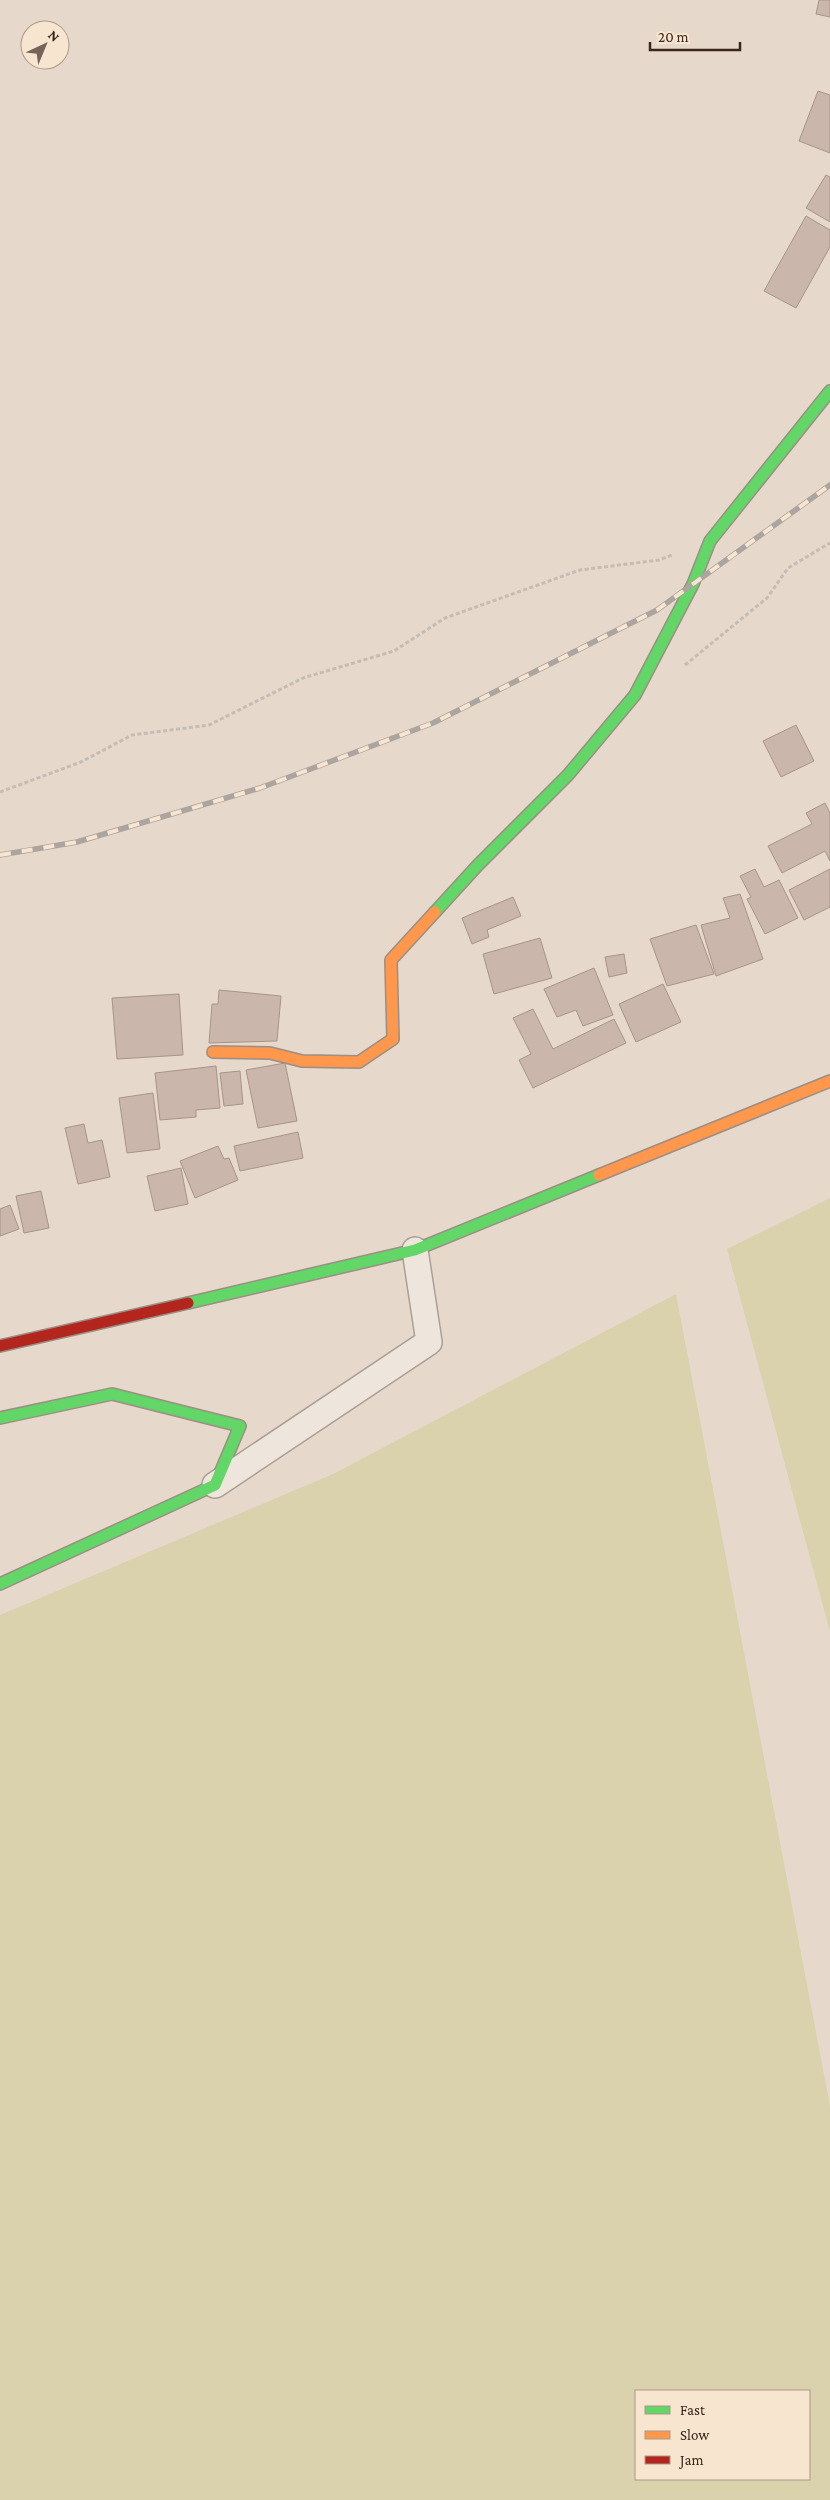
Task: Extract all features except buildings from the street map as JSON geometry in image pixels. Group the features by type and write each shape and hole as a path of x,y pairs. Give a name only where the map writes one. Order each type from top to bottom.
{"main road":[{"path":"213,1052 270,1053 302,1061 358,1062 393,1038 391,960 478,865 568,775 636,695 692,584 710,541 830,391"},
{"path":"0,1346 416,1250 830,1081"},
{"path":"0,1418 112,1394 240,1426 215,1485 0,1584"}],"street":[{"path":"215,1485 429,1342 416,1250"}],"path":[{"path":"0,792 81,762 132,735 208,725 303,678 394,651 445,618 572,573 659,560 710,541"},
{"path":"683,667 767,598 788,568 830,543"}],"shaded area":[{"path":"830,1198 830,1632 727,1249"},
{"path":"676,1294 830,2106 830,2500 0,2500 0,1615 333,1474"}],"railway":[{"path":"0,855 77,842 260,788 433,723 657,610 830,485"}],"traffic: fast":[{"path":"435,912 478,865 568,775 635,695 693,584 710,541 830,391"},
{"path":"188,1303 415,1250 599,1175"},
{"path":"0,1418 112,1394 240,1426 215,1485 0,1584"}],"traffic: slow":[{"path":"213,1052 270,1053 302,1061 359,1062 393,1039 391,960 435,912"},
{"path":"599,1175 830,1081"}],"traffic: jam":[{"path":"0,1346 188,1303"}]}
